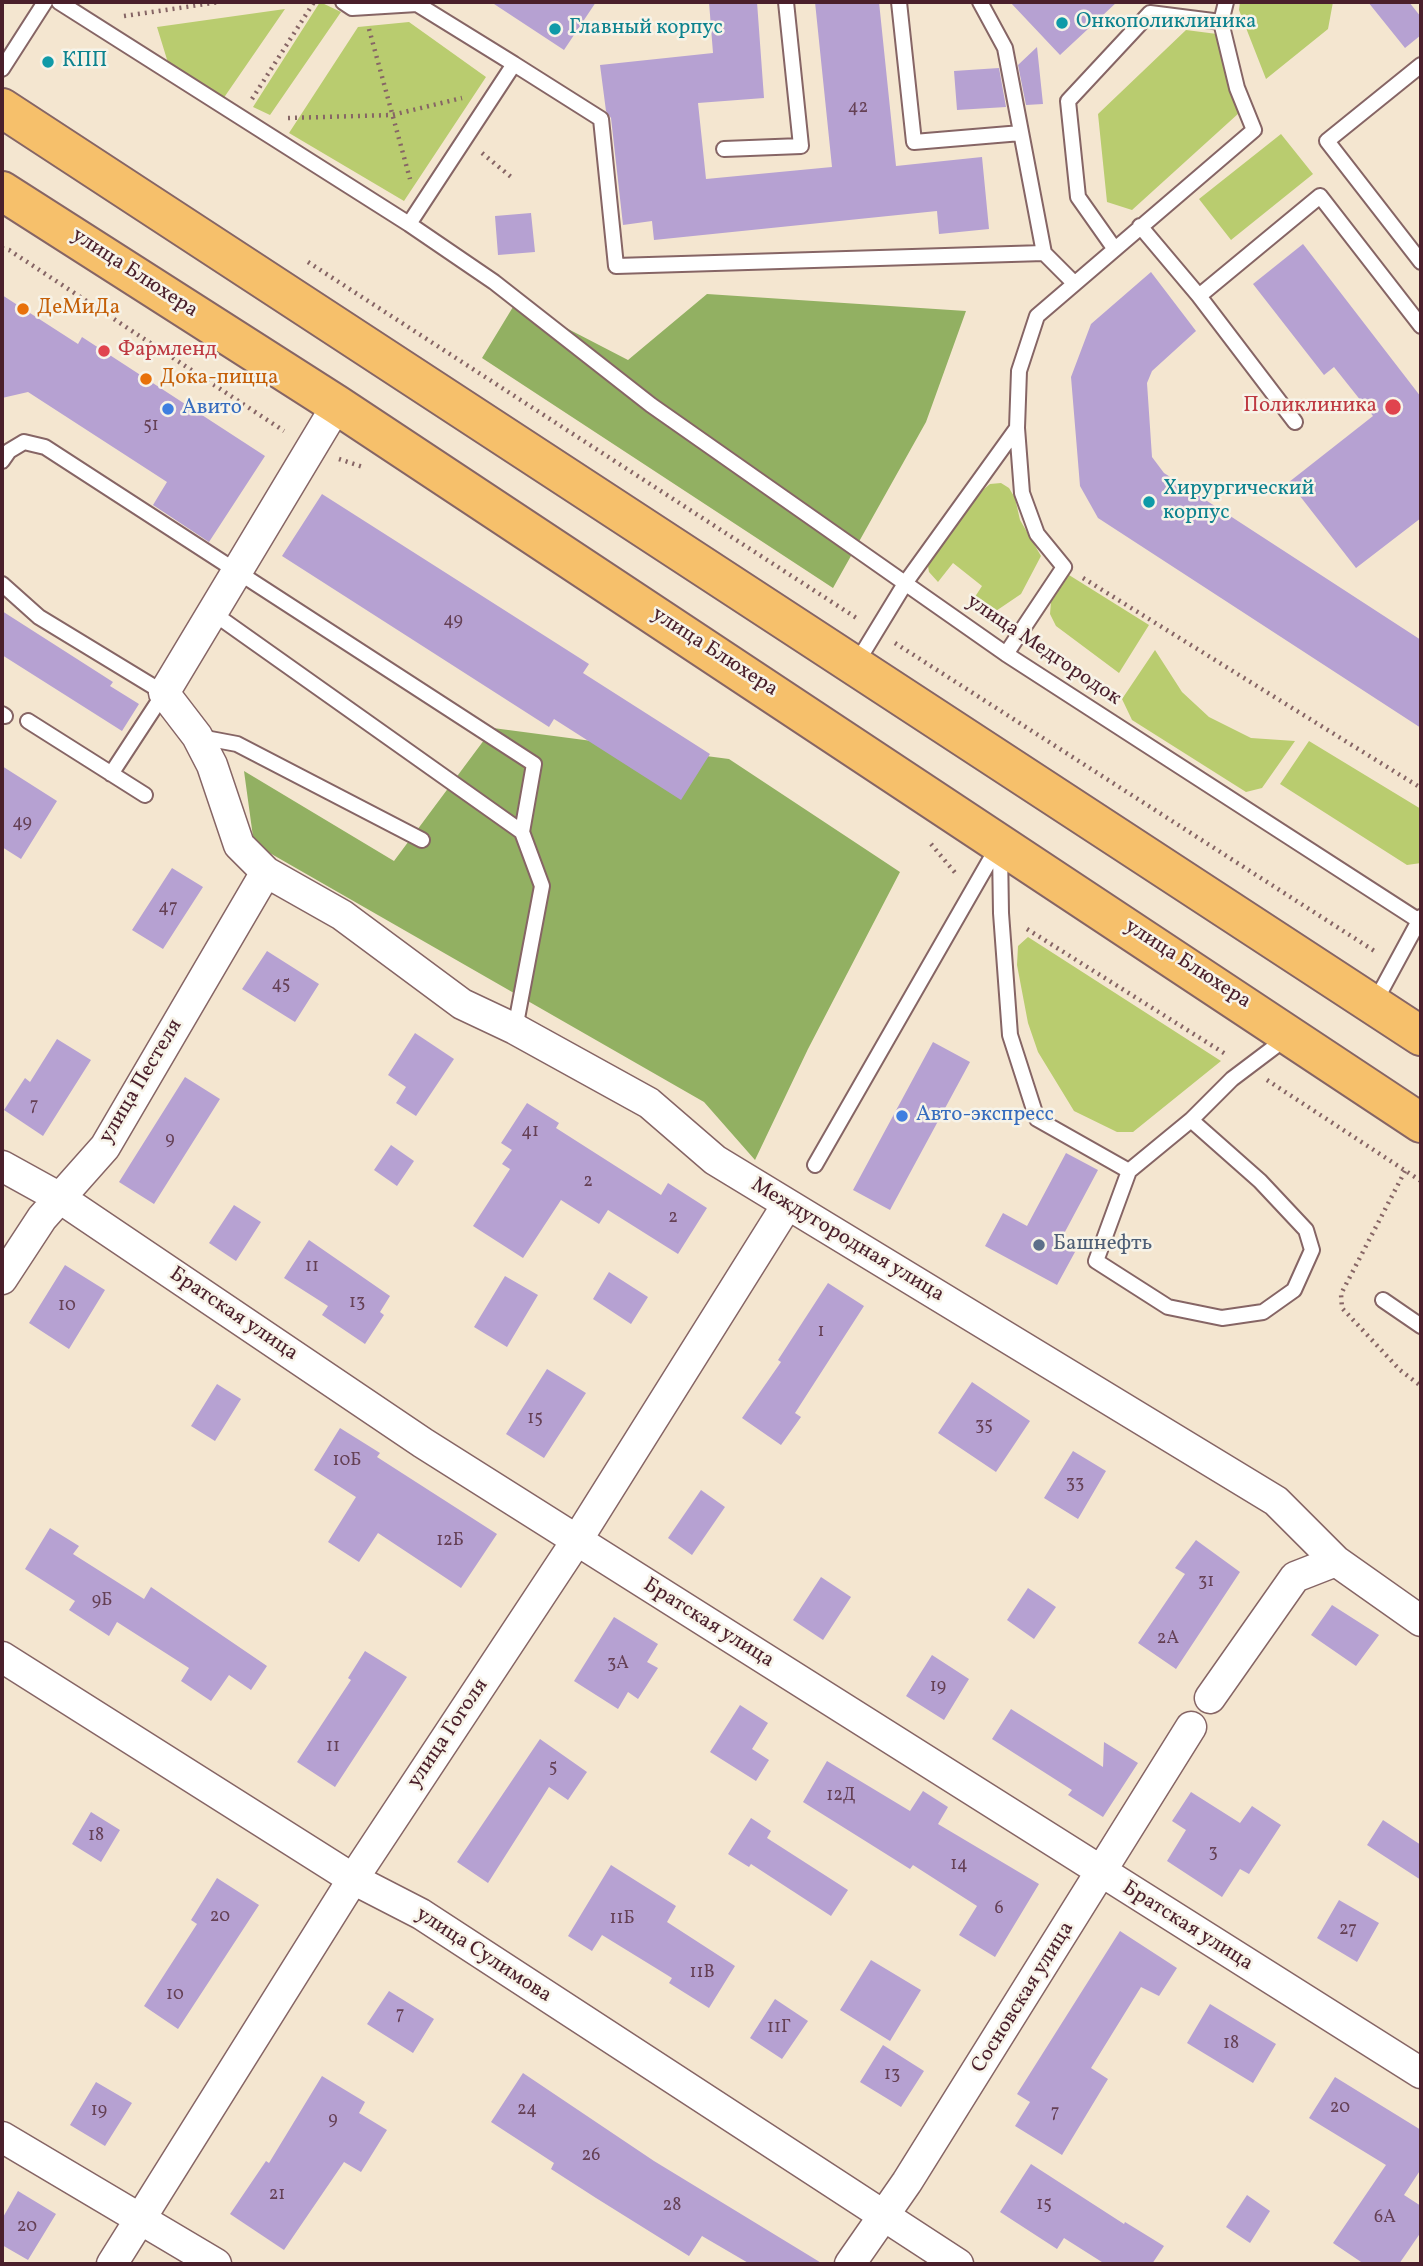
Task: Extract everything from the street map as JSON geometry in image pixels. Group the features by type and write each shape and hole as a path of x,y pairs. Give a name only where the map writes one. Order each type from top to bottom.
{"main road":[{"path":"2,108 1421,1036"},
{"name":"улица Блюхера","path":"2,191 337,405 1292,1035 1421,1123"}],"street":[{"path":"163,693 337,405"},
{"name":"Междугородная улица","path":"163,693 197,736 212,765 239,845 265,872 342,915 462,1003 649,1103 715,1160 1276,1501 1336,1561 1421,1621"},
{"name":"улица Пестеля","path":"2,1279 42,1218 105,1147 265,872"},
{"name":"Братская улица","path":"2,1166 60,1198 423,1443 1421,2073"},
{"name":"улица Гоголя","path":"112,2264 352,1879 577,1540 787,1205"},
{"path":"1210,1699 1295,1577 1336,1561"},
{"name":"улица Сулимова","path":"2,1657 352,1879 421,1914 958,2264"},
{"name":"Сосновская улица","path":"850,2264 881,2215 907,2182 1102,1874 1191,1727"},
{"path":"2,2137 216,2264"}],"lane":[{"path":"2,69 45,2"},
{"name":"улица Медгородок","path":"60,2 409,224 494,282 651,405 1006,654 1420,920 1373,1005"},
{"path":"343,2 352,8 417,4 601,119 616,266 1044,253"},
{"path":"724,149 801,146 786,2"},
{"path":"899,2 914,142 1021,133"},
{"path":"979,2 1005,48 1044,253 1074,283"},
{"path":"1006,654 1064,567 1037,534 1022,493 1017,428 1019,371 1037,316 1254,130 1237,88 1221,22 1226,2"},
{"path":"1114,248 1078,197 1068,101 1150,13 1221,22"},
{"path":"409,224 514,64"},
{"path":"1421,65 1327,141 1421,262"},
{"path":"1199,296 1321,196 1421,326"},
{"path":"1140,226 1199,296 1295,422"},
{"path":"855,666 906,582 1017,428"},
{"path":"2,461 9,451 24,442 45,447 534,764 522,832 542,886 515,1029"},
{"path":"2,584 39,617 163,693 111,774"},
{"path":"213,613 522,832"},
{"path":"28,721 145,795"},
{"path":"197,736 237,744 422,840"},
{"path":"815,1165 1000,842"},
{"path":"1000,842 1000,913 1010,1035 1037,1119 1129,1171"},
{"path":"1191,1120 1259,1181 1306,1230 1312,1250 1294,1290 1263,1312 1222,1318 1168,1307 1096,1261 1129,1171 1191,1120 1231,1079 1292,1035"},
{"path":"1383,1300 1421,1326"}],"path":[{"path":"89,21 220,2"},
{"path":"240,117 314,2"},
{"path":"363,8 419,210"},
{"path":"288,118 392,115 497,90"},
{"path":"465,139 511,177"},
{"path":"2,248 9,250 311,449 372,471"},
{"path":"297,255 1395,965"},
{"path":"1064,567 1421,788"},
{"path":"928,839 972,894"},
{"path":"1000,913 1248,1068 1421,1181"}],"green space":[{"path":"320,2 341,12 270,115 253,107"},
{"path":"1240,2 1333,2 1328,29 1266,79 1239,10"},
{"path":"285,9 223,99 169,66 157,27"},
{"path":"409,22 486,77 404,201 289,133 358,27"},
{"path":"1186,30 1217,34 1239,113 1132,210 1107,202 1098,114"},
{"path":"1281,134 1313,174 1231,240 1199,199"},
{"path":"707,294 966,311 926,422 833,588 482,358 516,302 628,360"},
{"path":"1001,483 1009,488 1015,498 1020,520 1041,556 1021,594 993,613 979,610 971,603 982,586 953,563 938,582 929,572 927,560 984,489 990,484"},
{"path":"1069,575 1149,625 1119,673 1056,626 1050,614 1051,602"},
{"path":"1155,650 1182,692 1209,717 1251,738 1295,741 1262,788 1246,792 1132,720 1122,699"},
{"path":"493,728 729,759 900,872 808,1049 755,1160 704,1102 254,844 244,771 394,861"},
{"path":"1309,741 1421,809 1421,863 1407,865 1280,784"},
{"path":"1028,937 1221,1061 1133,1132 1117,1132 1074,1111 1038,1052 1028,1023 1017,965 1018,946"}],"building":[{"name":"Главный корпус","path":"491,2 596,2 564,50"},
{"path":"709,2 757,2 764,98 698,103 706,179 832,167 815,2 879,2 896,166 982,157 989,229 939,234 937,211 654,240 652,221 623,225 611,118 606,111 600,65 713,53"},
{"name":"Онкополиклиника","path":"1010,2 1117,2 1060,55"},
{"path":"1368,2 1409,2 1421,17 1421,35 1405,48"},
{"path":"1037,47 1043,104 1026,105 1018,65"},
{"path":"999,68 1006,107 957,110 954,71"},
{"path":"531,213 535,252 498,255 495,216"},
{"name":"Поликлиника","path":"1303,244 1421,397 1421,518 1356,568 1289,482 1373,416 1334,367 1324,375 1253,284"},
{"name":"Хирургический корпус","path":"1151,272 1196,331 1152,371 1147,383 1152,457 1164,473 1421,640 1421,728 1098,518 1080,486 1071,377 1091,324"},
{"path":"2,295 78,344 82,337 265,456 209,542 153,505 167,482 28,392 2,398"},
{"path":"322,494 589,664 583,673 710,754 681,800 554,719 549,727 282,556"},
{"path":"2,611 113,682 110,686 139,704 122,731 2,655"},
{"path":"2,766 57,801 21,859 2,847"},
{"path":"172,868 203,887 163,949 132,930"},
{"path":"267,951 319,984 295,1022 242,989"},
{"path":"415,1033 454,1059 416,1116 396,1103 406,1087 388,1075"},
{"path":"57,1039 91,1060 43,1136 4,1110 25,1078 30,1082"},
{"path":"933,1042 970,1062 890,1210 853,1190"},
{"path":"185,1077 220,1099 154,1204 119,1182"},
{"path":"527,1103 559,1123 556,1128 661,1195 668,1183 707,1208 678,1254 608,1210 599,1224 561,1200 523,1258 473,1226 510,1169 502,1164 512,1150 501,1143"},
{"path":"391,1145 414,1161 397,1186 374,1170"},
{"path":"1066,1153 1098,1170 1059,1243 1075,1252 1057,1285 985,1246 1003,1213 1027,1226"},
{"path":"234,1205 261,1222 236,1261 209,1243"},
{"path":"309,1240 390,1296 380,1312 384,1315 365,1344 322,1315 328,1306 284,1278"},
{"path":"65,1265 105,1290 69,1349 29,1323"},
{"path":"609,1272 648,1297 631,1324 593,1299"},
{"path":"505,1276 538,1295 507,1347 474,1327"},
{"path":"828,1283 864,1306 795,1413 801,1417 781,1445 742,1418 781,1362 778,1360"},
{"path":"547,1369 586,1393 544,1458 506,1434"},
{"path":"972,1382 1030,1421 996,1472 938,1433"},
{"path":"217,1384 241,1399 215,1441 191,1426"},
{"path":"340,1428 380,1453 377,1457 497,1534 461,1588 378,1533 359,1562 328,1542 356,1497 314,1470"},
{"path":"1073,1451 1106,1471 1078,1519 1044,1498"},
{"path":"701,1490 725,1507 692,1555 668,1538"},
{"path":"50,1528 79,1546 73,1554 144,1599 151,1587 267,1666 251,1690 229,1675 211,1701 181,1681 189,1668 117,1622 109,1636 69,1610 75,1601 25,1569"},
{"path":"1196,1540 1240,1572 1176,1669 1138,1643 1185,1574 1175,1568"},
{"path":"821,1577 851,1597 823,1640 793,1620"},
{"path":"1028,1588 1056,1607 1034,1639 1007,1620"},
{"path":"1332,1605 1379,1635 1356,1666 1311,1635"},
{"path":"614,1617 658,1644 647,1662 658,1668 638,1699 628,1692 618,1709 574,1681"},
{"path":"365,1651 407,1677 335,1787 297,1762 351,1680 348,1678"},
{"path":"932,1655 969,1679 944,1720 906,1696"},
{"path":"740,1705 768,1723 752,1749 769,1760 756,1781 710,1752"},
{"path":"1011,1709 1103,1767 1104,1742 1138,1763 1103,1817 1068,1795 1072,1790 992,1739"},
{"path":"540,1739 587,1772 568,1800 549,1787 488,1883 457,1862"},
{"path":"827,1761 910,1811 923,1791 948,1807 938,1824 1039,1884 995,1957 959,1935 977,1906 913,1865 910,1869 803,1802"},
{"path":"1191,1792 1240,1823 1252,1806 1281,1825 1249,1874 1240,1869 1222,1897 1167,1861 1186,1830 1172,1821"},
{"path":"91,1812 120,1830 101,1862 72,1844"},
{"path":"751,1818 771,1831 767,1838 848,1890 831,1916 751,1864 749,1867 728,1854"},
{"path":"1383,1820 1421,1845 1421,1880 1367,1845"},
{"path":"611,1865 676,1906 667,1922 735,1966 709,2008 669,1983 672,1978 602,1935 592,1951 568,1936"},
{"path":"217,1878 259,1905 178,2029 144,2006 197,1924 191,1920"},
{"path":"1339,1900 1379,1923 1357,1962 1317,1938"},
{"path":"1120,1931 1177,1968 1159,1996 1141,1987 1091,2068 1108,2079 1062,2155 1015,2126 1030,2102 1017,2094"},
{"path":"871,1960 921,1990 890,2041 840,2010"},
{"path":"389,1991 434,2019 413,2053 367,2024"},
{"path":"775,1999 808,2021 782,2059 750,2038"},
{"path":"1210,2004 1276,2044 1253,2083 1187,2043"},
{"path":"883,2045 924,2071 901,2107 860,2082"},
{"path":"523,2073 654,2161 823,2264 750,2264 702,2236 689,2256 596,2198 551,2169 554,2163 491,2122"},
{"path":"322,2076 365,2102 359,2113 387,2130 361,2172 344,2162 284,2250 230,2214 266,2161 269,2163"},
{"path":"1335,2077 1421,2130 1421,2169 1404,2195 1421,2206 1421,2232 1399,2264 1364,2264 1333,2243 1386,2165 1309,2118"},
{"path":"96,2082 132,2103 105,2146 70,2125"},
{"path":"1031,2164 1124,2224 1125,2222 1164,2246 1152,2264 1105,2264 1064,2238 1057,2249 1000,2212"},
{"path":"18,2191 56,2214 28,2260 2,2245 2,2219"},
{"path":"1247,2195 1270,2211 1250,2243 1226,2227"}],"place":[{"name":"Онкополиклиника","path":"1062,23"},
{"name":"Главный корпус","path":"555,29"},
{"name":"КПП","path":"48,62"},
{"name":"ДеМиДа","path":"23,309"},
{"name":"Фармленд","path":"104,351"},
{"name":"Дока-пицца","path":"146,379"},
{"name":"Поликлиника","path":"1393,407"},
{"name":"Авито","path":"168,409"},
{"name":"Хирургический корпус","path":"1149,502"},
{"name":"Авто-экспресс","path":"902,1116"},
{"name":"Башнефть","path":"1039,1245"}]}
